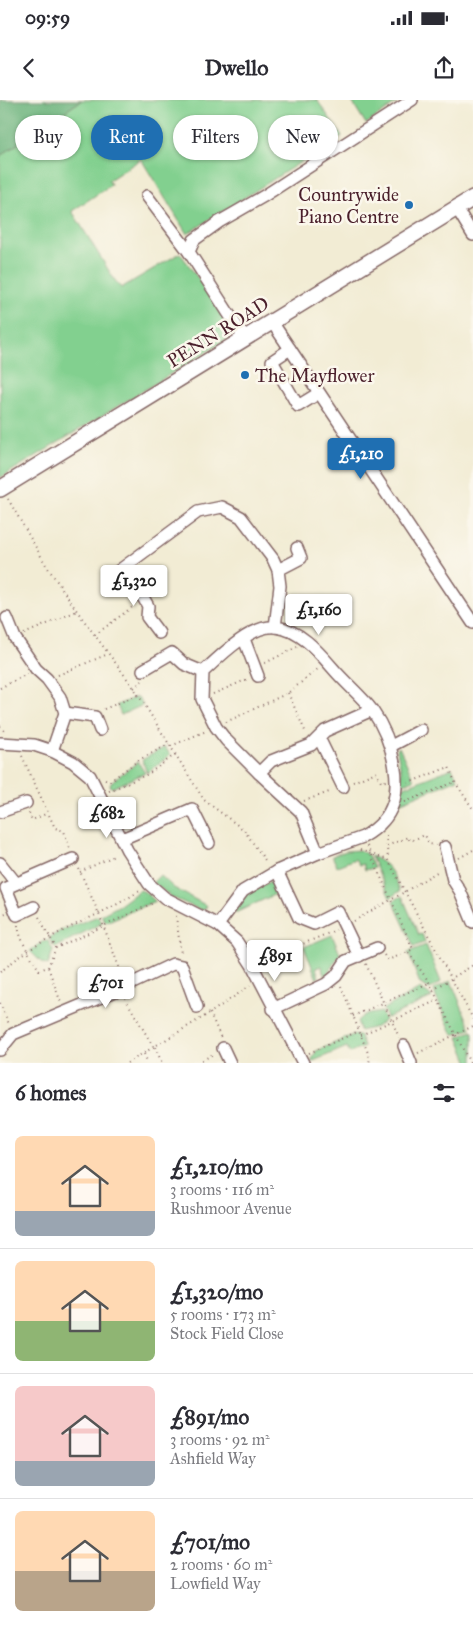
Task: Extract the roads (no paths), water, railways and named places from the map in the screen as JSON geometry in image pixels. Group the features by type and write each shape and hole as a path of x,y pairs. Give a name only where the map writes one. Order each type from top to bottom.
{"main road":[{"name":"PENN ROAD","path":"1,489 473,198"}],"street":[{"path":"189,252 194,240 219,222 264,196 412,100"},
{"path":"147,196 189,252 245,339"},
{"path":"456,207 473,235"},
{"path":"272,322 473,623"},
{"path":"290,349 272,361 298,406 319,393"},
{"path":"109,578 198,512 222,507 241,517 273,560 278,570 280,586 275,627"},
{"path":"278,570 301,558 297,548"},
{"path":"122,569 144,599 148,606 147,617 159,633"},
{"path":"7,618 15,638 36,670 47,680 60,697 65,713 52,751"},
{"path":"218,925 243,891 277,871 318,853 363,837 384,820 391,808 396,788 391,746 372,710 296,632 275,627 259,629 223,653 203,672 202,699 216,727 226,740 301,812 318,853"},
{"path":"244,639 258,676"},
{"path":"143,670 172,653 184,664 203,672"},
{"path":"259,773 271,761 315,741 325,731 372,710"},
{"path":"65,713 95,718 100,730"},
{"path":"391,746 421,730"},
{"path":"315,741 343,787"},
{"path":"0,744 34,745 52,751 73,762 90,776 128,850 149,884 170,901 218,925 237,942 252,965 301,1060"},
{"path":"0,812 26,803"},
{"path":"122,839 192,810 209,843"},
{"path":"445,847 453,880 460,891 473,922"},
{"path":"11,886 73,858"},
{"path":"0,863 11,886 17,915 34,907"},
{"path":"277,871 299,918 314,924 338,912 360,955"},
{"path":"273,1008 326,984 336,976 346,961 377,948"},
{"path":"0,1050 13,1034 124,988 173,964 182,966 197,1007"},
{"path":"404,1046 410,1060"},
{"path":"223,1048 230,1063"}],"place":[{"name":"Countrywide Piano Centre","path":"409,205"},
{"name":"The Mayflower","path":"245,375"}]}
